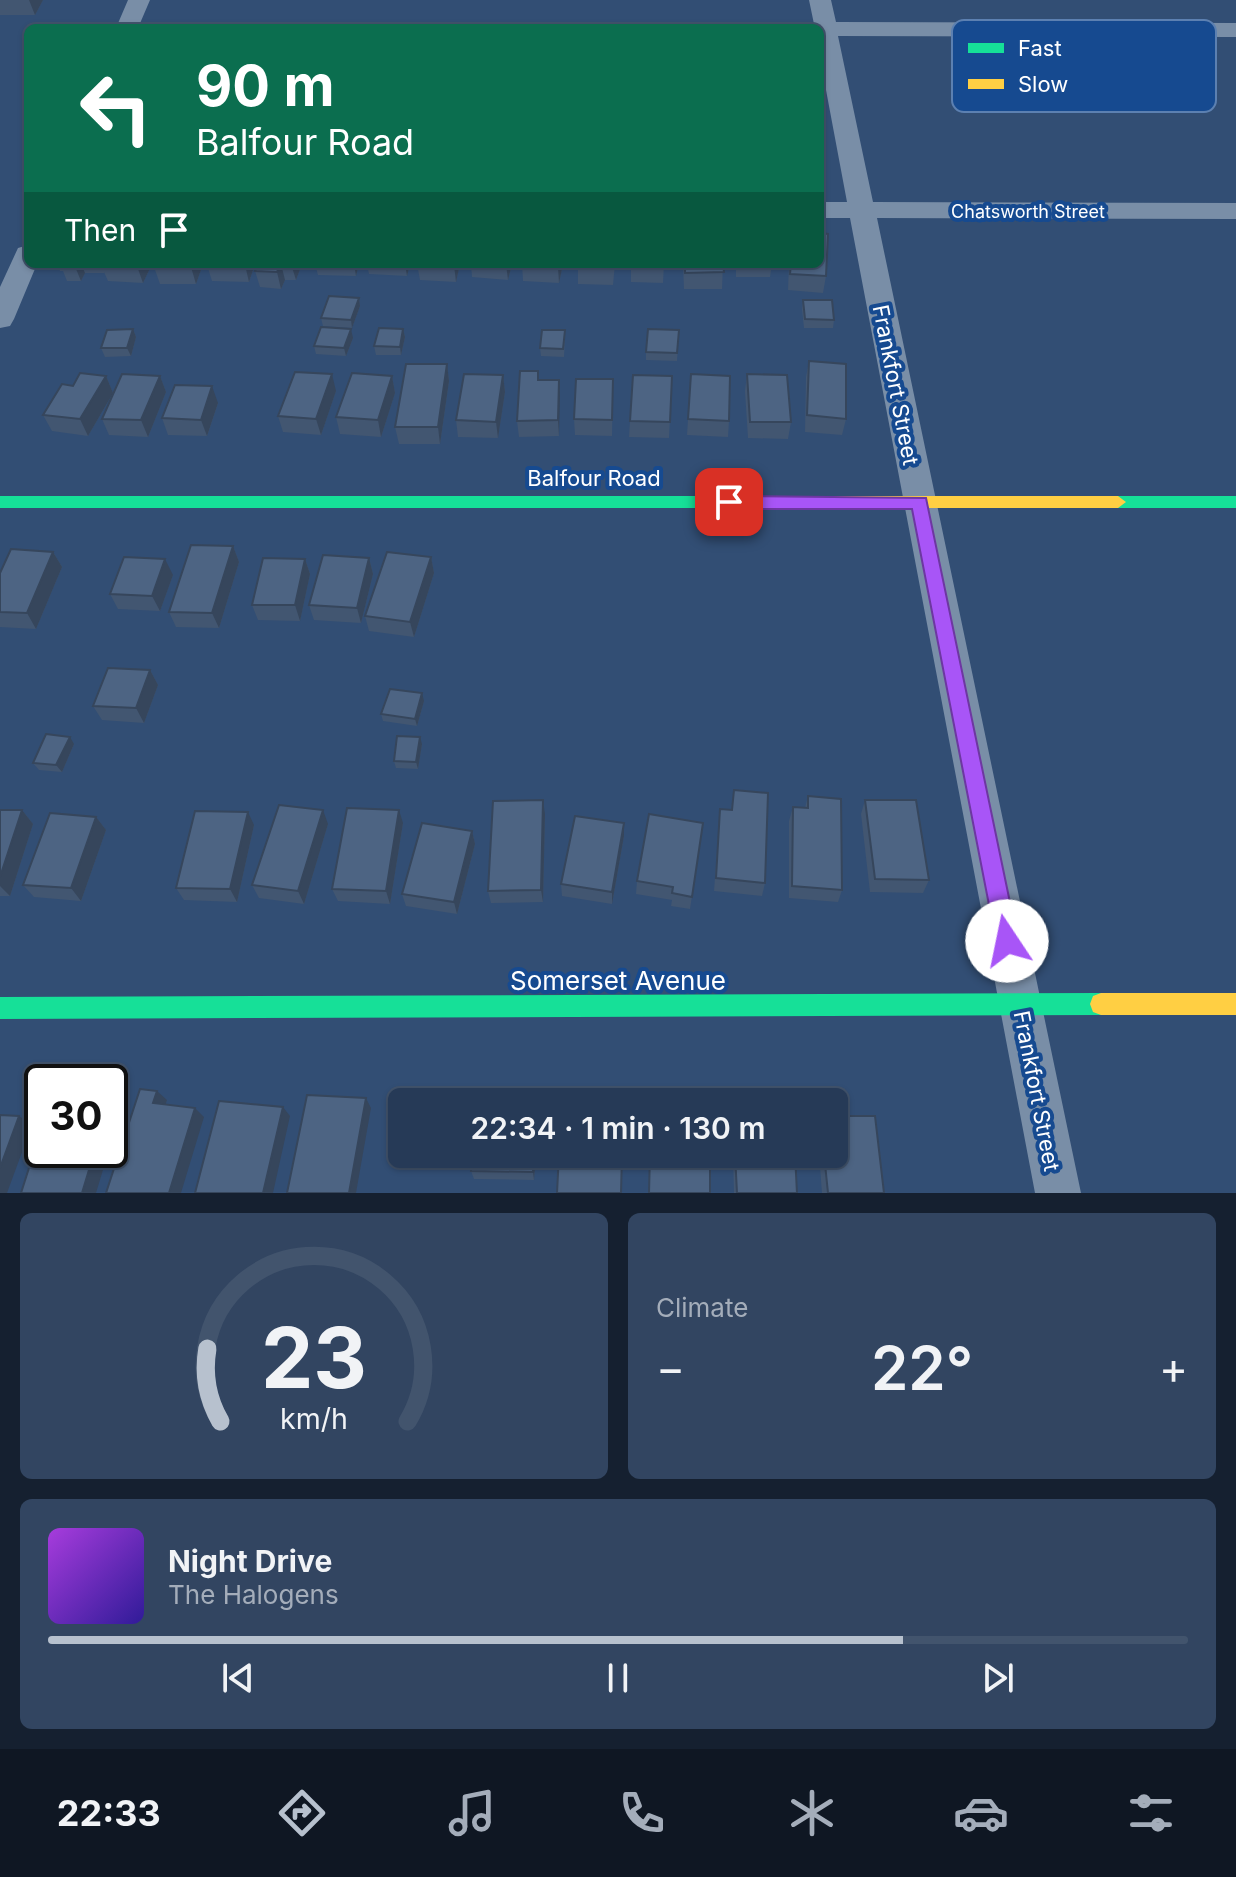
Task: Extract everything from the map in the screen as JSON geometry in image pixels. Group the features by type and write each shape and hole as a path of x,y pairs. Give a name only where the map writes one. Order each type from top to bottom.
{"street":[{"path":"129,24 139,0"},
{"path":"822,19 952,22"},
{"name":"Frankfort Street","path":"824,29 1058,1193"},
{"path":"1216,29 1236,30"},
{"name":"Chatsworth Street","path":"824,210 1236,211"},
{"path":"0,319 24,263"},
{"name":"Balfour Road","path":"0,502 1236,502"},
{"name":"Somerset Avenue","path":"0,1008 1236,1004"}],"building":[{"path":"824,234 828,234 826,276 790,274 791,268 824,268"},
{"path":"256,268 278,268 277,272 255,271"},
{"path":"685,268 724,268 724,272 685,273"},
{"path":"329,296 359,298 351,320 321,318"},
{"path":"803,300 832,300 834,320 805,319"},
{"path":"321,327 351,329 344,348 314,346"},
{"path":"379,328 403,329 400,347 374,346"},
{"path":"133,329 127,348 101,348 107,330"},
{"path":"648,329 679,330 677,353 646,352"},
{"path":"542,330 565,330 563,349 540,348"},
{"path":"809,361 846,364 846,419 807,415"},
{"path":"406,364 447,364 438,427 395,427"},
{"path":"520,371 538,371 538,380 559,380 558,420 517,421"},
{"path":"295,372 332,374 316,419 278,416"},
{"path":"80,373 106,376 80,419 43,415 62,384 73,386"},
{"path":"352,373 392,376 378,420 336,417"},
{"path":"122,374 160,376 141,420 102,419"},
{"path":"464,374 503,375 496,422 456,420"},
{"path":"691,374 730,376 729,421 688,419"},
{"path":"747,374 787,375 791,422 750,422"},
{"path":"633,375 672,376 670,422 630,421"},
{"path":"576,379 613,379 612,420 574,419"},
{"path":"175,385 212,386 201,420 162,418"},
{"path":"191,545 233,546 212,613 169,612"},
{"path":"11,549 53,552 27,613 0,612 0,573"},
{"path":"387,552 431,557 410,622 365,616"},
{"path":"323,555 369,558 357,608 309,605"},
{"path":"124,557 165,559 152,596 110,594"},
{"path":"263,558 305,559 295,605 252,605"},
{"path":"108,668 150,670 136,708 93,706"},
{"path":"390,689 422,693 415,719 381,714"},
{"path":"46,734 70,737 56,765 33,763"},
{"path":"397,736 420,737 416,762 394,761"},
{"path":"734,790 768,793 765,883 716,878 720,809 732,810"},
{"path":"808,796 841,799 842,890 792,886 793,807 808,808"},
{"path":"543,800 541,890 488,891 493,801"},
{"path":"865,800 916,800 929,880 875,879"},
{"path":"279,805 323,810 298,891 252,885"},
{"path":"347,808 399,810 386,891 332,889"},
{"path":"0,810 22,810 0,877"},
{"path":"195,811 248,812 230,889 176,888"},
{"path":"50,813 96,817 71,888 23,885"},
{"path":"649,814 703,823 692,897 672,893 673,887 637,881"},
{"path":"575,816 624,823 612,892 561,884"},
{"path":"422,823 472,831 454,902 402,894"},
{"path":"140,1089 157,1091 153,1103 195,1108 169,1193 106,1193 114,1168 128,1168 128,1126"},
{"path":"307,1095 366,1098 349,1193 287,1193"},
{"path":"219,1101 283,1107 263,1193 195,1193"},
{"path":"0,1115 19,1116 0,1168"},
{"path":"848,1116 875,1116 884,1193 828,1193 825,1168 848,1168"},
{"path":"29,1168 90,1168 82,1193 21,1193"},
{"path":"471,1168 533,1168 533,1172 471,1171"},
{"path":"558,1168 622,1168 621,1193 557,1193"},
{"path":"650,1168 710,1168 710,1193 649,1193"},
{"path":"736,1168 796,1168 797,1193 737,1193"}],"traffic: fast":[{"path":"0,502 833,502"},
{"path":"1118,502 1236,502"},
{"path":"0,1008 1101,1004"}],"traffic: slow":[{"path":"833,502 1118,502"},
{"path":"1101,1004 1236,1004"}],"route":[{"path":"729,502 920,502 1007,941"}]}
